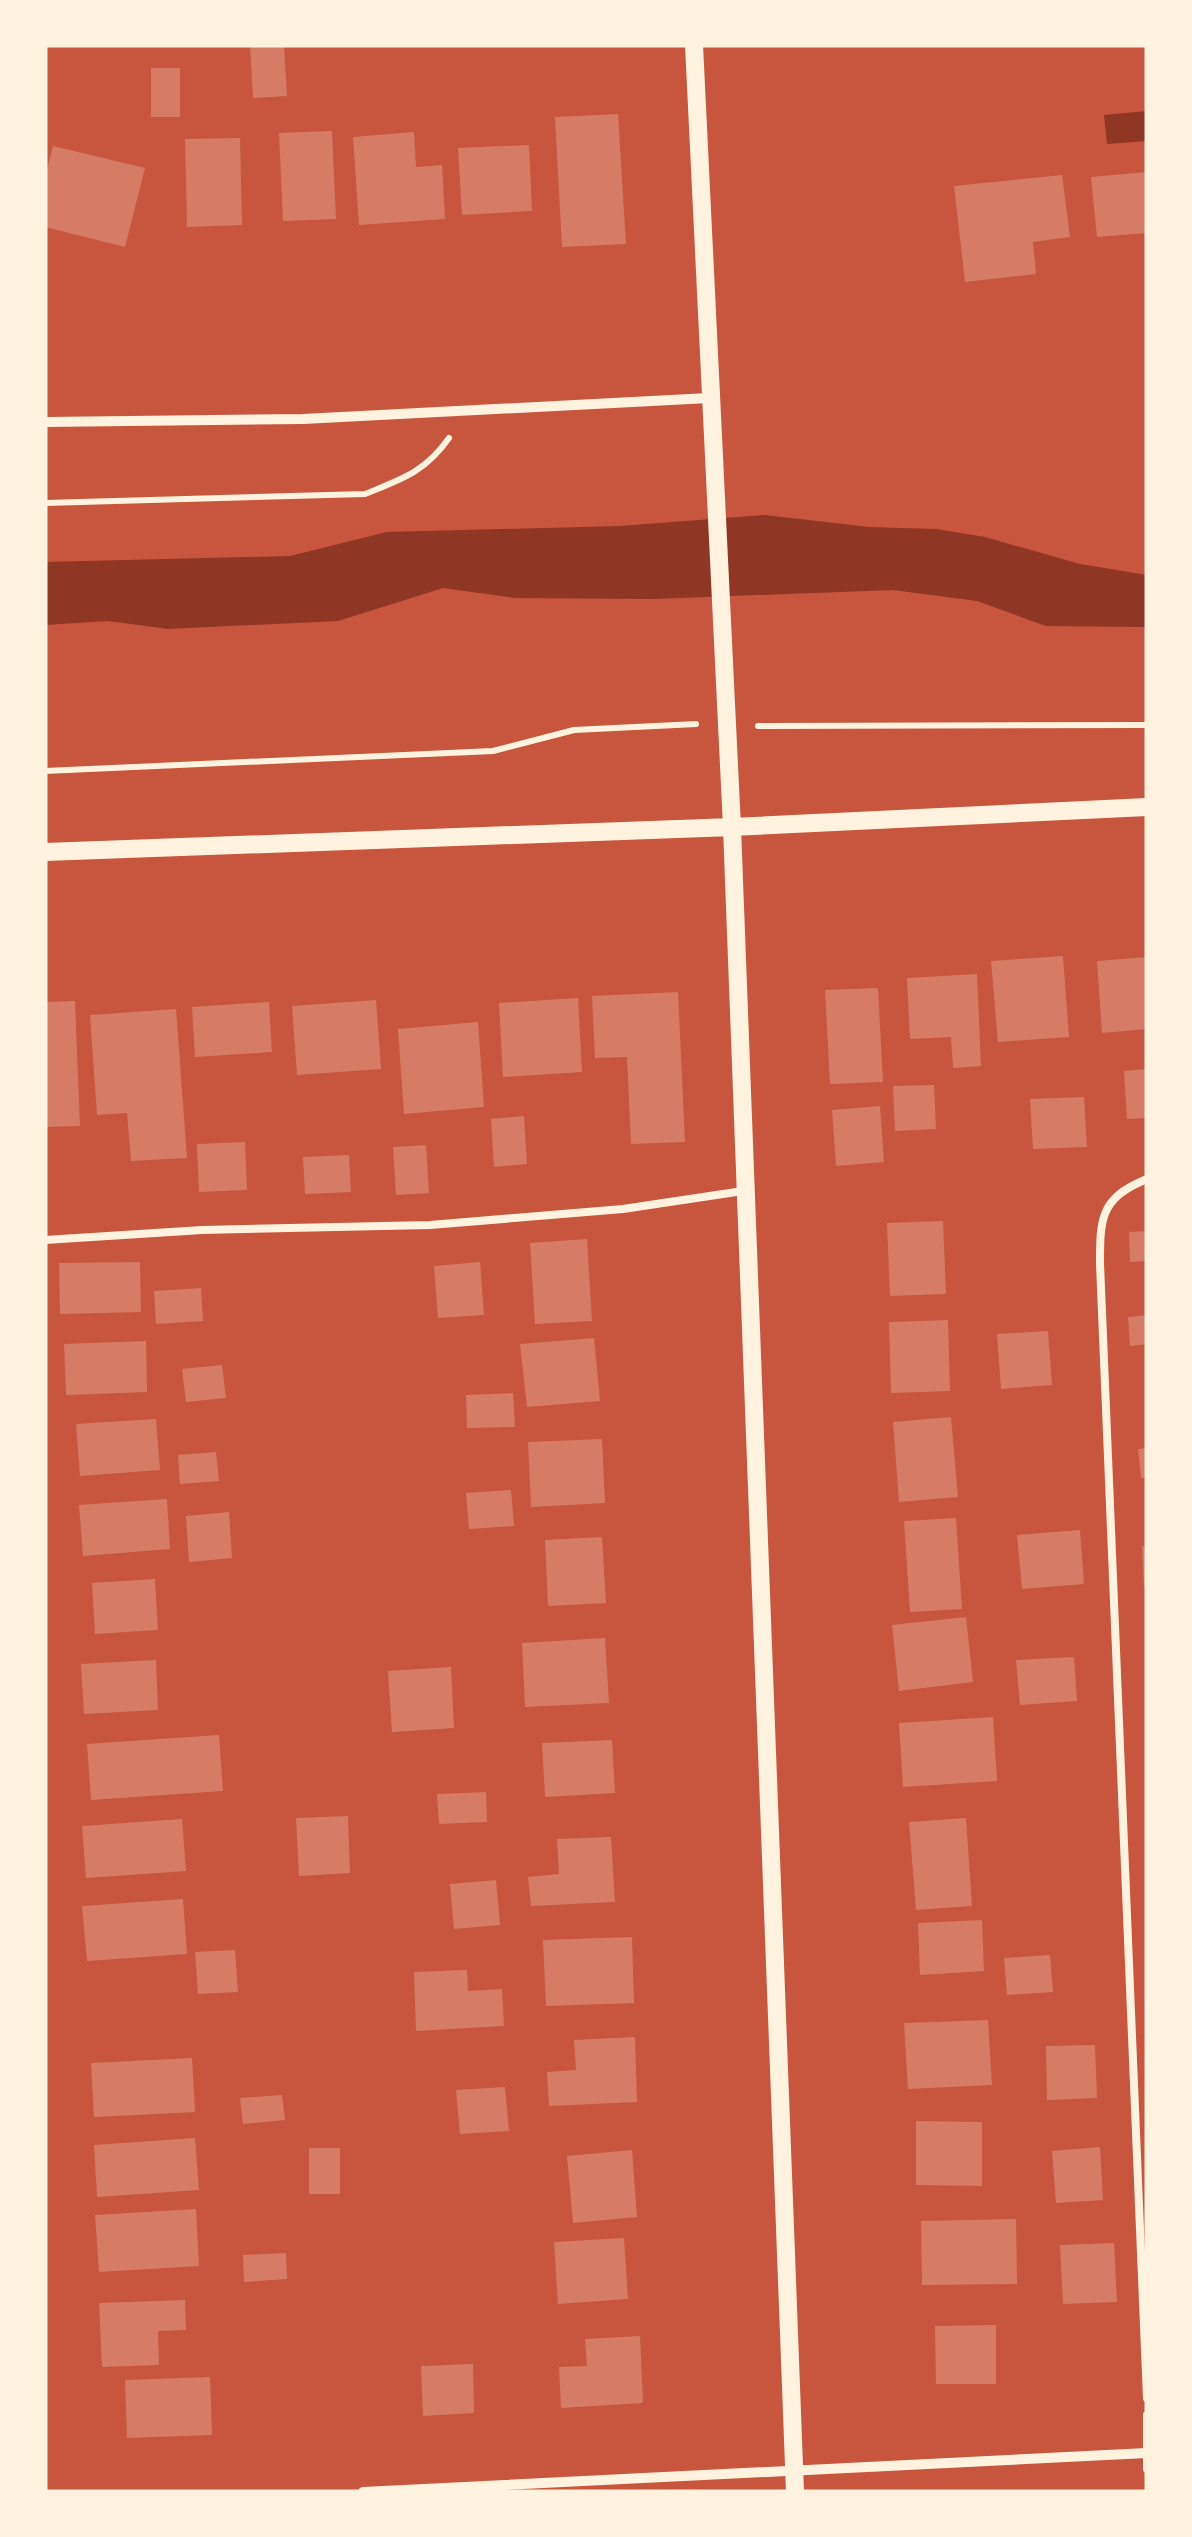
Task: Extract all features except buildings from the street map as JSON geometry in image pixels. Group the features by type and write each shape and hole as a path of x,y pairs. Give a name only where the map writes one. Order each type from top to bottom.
{"street":[{"path":"694,45 724,727 732,827 795,2492"},
{"path":"45,422 303,419 709,398"},
{"path":"45,852 732,827 1147,807"},
{"path":"363,2492 1146,2453"}],"lane":[{"path":"1147,1179 1118,1196 1100,1219 1100,1264 1147,2398"},
{"path":"45,1240 202,1230 430,1225 623,1209 745,1191"},
{"path":"1147,2414 1147,2469"}],"path":[{"path":"45,502 366,494 414,475 438,454"},
{"path":"45,771 493,752 574,730 688,723"},
{"path":"724,727 1147,724"}],"shaded area":[{"path":"1147,111 1147,141 1107,144 1104,115"},
{"path":"765,515 869,527 936,529 985,537 1080,564 1147,575 1147,627 1046,626 977,601 893,590 653,599 516,598 443,588 338,621 168,629 108,621 45,625 45,562 290,556 387,532 620,526"}]}
